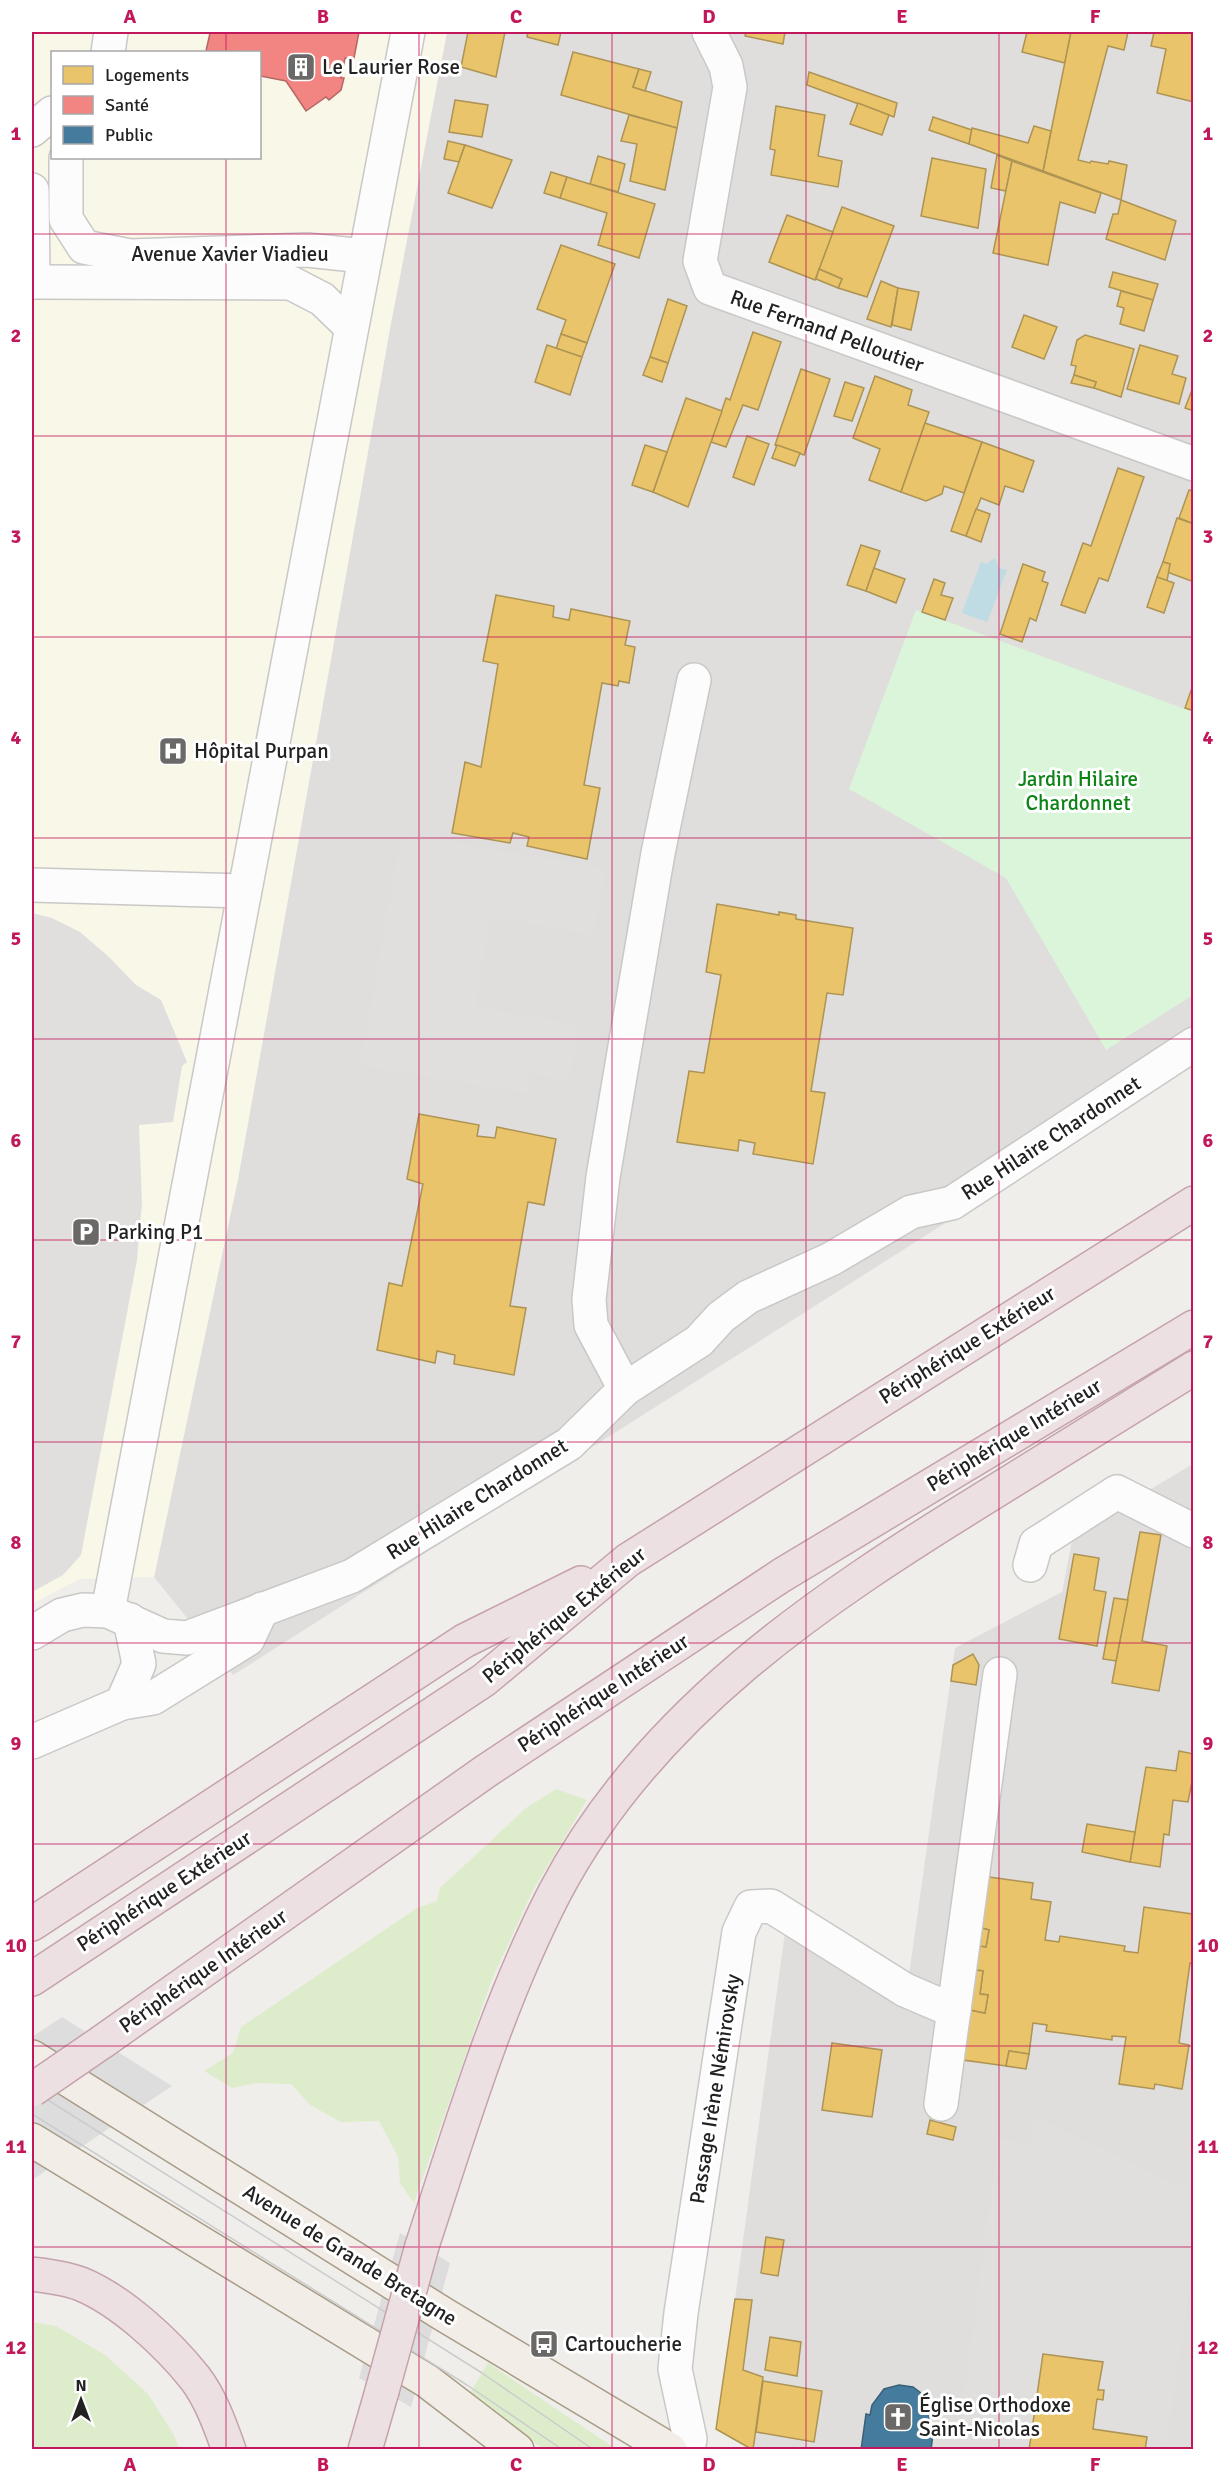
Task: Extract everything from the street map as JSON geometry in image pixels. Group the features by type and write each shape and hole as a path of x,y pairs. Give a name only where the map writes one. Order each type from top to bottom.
{"highway":[{"name":"Périphérique Extérieur","path":"32,1979 484,1680 628,1560 1194,1203"},
{"name":"Périphérique Intérieur","path":"32,2090 486,1771 782,1575 1194,1328"},
{"path":"365,2450 422,2246 483,2060 526,1955 556,1891 599,1821 646,1759 716,1687 785,1630 906,1546 1194,1368"},
{"path":"32,1924 464,1641 628,1560"},
{"path":"32,2274 81,2284 119,2306 156,2335 196,2379 217,2417 229,2450"}],"main road":[{"name":"Avenue de Grande Bretagne","path":"32,2057 443,2314 670,2450"},
{"path":"32,2139 427,2380 518,2450"}],"street":[{"path":"108,51 111,32"},
{"path":"122,1703 139,1664 119,1615 244,891 408,32"},
{"name":"Rue Fernand Pelloutier","path":"709,32 726,66 730,87 700,261 710,288 1194,464"},
{"path":"32,130 51,114"},
{"name":"Avenue Xavier Viadieu","path":"66,159 66,219 84,247 130,256 307,250 364,256"},
{"path":"32,189 32,282 291,283 322,299 351,327"},
{"path":"625,1389 591,1325 589,1299 603,1177 645,927 694,680"},
{"path":"32,885 244,891"},
{"name":"Rue Hilaire Chardonnet","path":"32,1633 62,1615 83,1610 119,1615 163,1636 187,1638 352,1576 569,1444 625,1389 699,1341 721,1317 748,1296 831,1259 911,1212 952,1203 1194,1044"},
{"path":"1030,1565 1036,1544 1117,1492 1194,1531"},
{"path":"32,1742 122,1703 153,1698 248,1639 262,1609"},
{"path":"941,2104 1000,1674"},
{"name":"Passage Irène Némirovsky","path":"688,2450 690,2439 675,2369 681,2313 739,1932 751,1907 771,1906 905,1990 954,2011"}],"shaded area":[{"name":"Hôpital Purpan","path":"32,32 447,32 391,323 238,1179 154,1577 80,1579 32,1604"},
{"path":"447,32 1193,32 1193,1066 233,1675 154,1577 238,1179 391,323"},
{"path":"401,833 606,869 594,935 491,917 475,1007 579,1025 569,1081 530,1074 527,1093 360,1065"},
{"name":"Parking P1","path":"32,913 52,918 80,932 136,985 161,1000 187,1062 182,1066 173,1122 139,1125 142,1203 137,1260 81,1555 63,1575 32,1592"},
{"path":"1193,1464 1193,2449 760,2449 718,2424 785,1932 905,2003 955,1648 1062,1592 1072,1541 1122,1506"},
{"path":"1036,2117 1193,2193 1193,2267 1166,2443 1147,2437 1093,2429 1097,2399 1103,2400 1098,2390 1103,2362 1044,2354 1029,2449 957,2450 998,2139 1031,2144"}],"green space":[{"name":"Jardin Hilaire Chardonnet","path":"916,610 1193,712 1193,995 1106,1050 1006,878 849,789"},
{"path":"556,1789 587,1800 532,1892 491,1982 414,2203 400,2183 398,2157 379,2121 341,2122 310,2105 291,2084 257,2083 232,2088 204,2071 233,2053 241,2027 417,1908 437,1901 440,1888 526,1808"},
{"path":"32,2322 56,2326 105,2355 148,2394 174,2435 179,2449 32,2449"},
{"path":"488,2363 616,2449 544,2449 467,2398"}],"water":[{"path":"995,558 999,568 1007,570 987,622 962,613 981,562 986,564"}],"pier":[{"path":"62,2017 172,2086 35,2178 32,2176 32,2037"},
{"path":"400,2233 450,2263 411,2407 359,2378"}],"building: Logements":[{"path":"468,32 505,32 496,77 461,67"},
{"path":"528,32 561,32 558,45 527,37"},
{"path":"746,32 785,32 783,44 745,36"},
{"path":"1027,32 1071,32 1065,63 1022,52"},
{"path":"1071,32 1128,32 1124,50 1108,46 1078,160 1108,164 1109,161 1127,165 1121,200 1043,171"},
{"path":"1154,32 1194,32 1194,102 1157,93 1166,49 1151,46"},
{"path":"573,52 639,69 633,87 682,102 677,128 561,95"},
{"path":"639,69 651,72 645,91 633,87"},
{"path":"809,72 897,103 894,117 807,85"},
{"path":"455,100 488,105 482,137 449,132"},
{"path":"858,103 889,115 882,135 850,124"},
{"path":"776,106 825,115 818,156 842,161 838,187 771,175 775,150 770,149"},
{"path":"629,115 677,128 665,190 630,181 637,144 621,141"},
{"path":"933,117 972,130 969,144 929,130"},
{"path":"1034,126 1051,131 1043,171 969,144 972,128 1028,143"},
{"path":"448,141 465,145 459,162 444,159"},
{"path":"465,145 512,160 492,208 448,193"},
{"path":"997,155 1012,161 1006,191 991,188"},
{"path":"598,156 625,164 618,192 590,184"},
{"path":"932,158 986,169 978,228 921,216"},
{"path":"1012,161 1101,193 1095,213 1060,202 1048,265 993,253"},
{"path":"551,172 567,177 560,198 544,193"},
{"path":"567,177 655,204 639,258 598,245 607,213 560,198"},
{"path":"1121,200 1176,221 1165,260 1106,239 1113,214 1118,214"},
{"path":"842,207 894,226 867,297 838,288 842,279 819,269"},
{"path":"787,215 833,232 815,280 769,262"},
{"path":"561,245 615,264 587,343 561,334 566,320 537,309"},
{"path":"819,269 842,279 838,288 816,279"},
{"path":"1113,272 1158,284 1153,300 1109,287"},
{"path":"881,281 898,288 891,327 867,319"},
{"path":"898,288 919,292 911,330 892,325"},
{"path":"1121,291 1153,300 1144,331 1120,324 1124,308 1117,306"},
{"path":"668,299 687,306 668,363 650,357"},
{"path":"1024,315 1057,327 1044,359 1012,347"},
{"path":"753,332 781,342 758,410 743,405 726,447 711,442 726,398 730,400"},
{"path":"561,334 587,343 582,357 556,349"},
{"path":"1085,335 1134,349 1121,397 1094,388 1096,382 1074,375 1076,366 1071,365 1077,340"},
{"path":"547,345 582,357 570,395 535,382"},
{"path":"1140,345 1178,356 1172,374 1186,378 1179,404 1127,389"},
{"path":"650,357 668,363 662,382 643,375"},
{"path":"801,369 830,379 804,455 775,445"},
{"path":"1074,375 1096,382 1094,388 1071,383"},
{"path":"875,376 912,390 908,405 929,412 901,492 869,480 880,449 853,438"},
{"path":"845,382 864,388 852,421 834,416"},
{"path":"1194,385 1194,411 1185,408"},
{"path":"686,398 722,411 688,507 653,492"},
{"path":"925,423 982,442 964,493 944,486 942,494 926,501 901,492"},
{"path":"747,436 769,444 754,485 733,477"},
{"path":"982,442 1034,461 1023,492 1005,486 999,505 981,498 966,536 951,531"},
{"path":"645,445 667,452 653,492 632,485"},
{"path":"777,445 800,453 795,466 772,458"},
{"path":"1118,468 1144,477 1108,581 1099,578 1085,613 1061,605 1083,543 1091,546"},
{"path":"1189,490 1194,491 1194,524 1179,518"},
{"path":"976,509 990,514 981,542 966,536"},
{"path":"1177,518 1194,524 1194,582 1167,572 1170,564 1163,562"},
{"path":"861,545 880,551 866,591 847,585"},
{"path":"1163,562 1170,564 1167,581 1157,577"},
{"path":"1023,564 1045,572 1042,581 1048,583 1036,621 1030,618 1022,642 1000,634"},
{"path":"874,568 905,579 896,603 866,591"},
{"path":"1157,577 1174,583 1164,613 1147,607"},
{"path":"934,579 945,583 941,595 953,598 945,620 922,612"},
{"path":"496,595 554,606 553,617 569,620 571,609 630,621 625,645 635,647 629,683 619,681 618,686 602,683 584,785 600,788 587,859 527,846 529,837 513,833 510,843 452,833 465,762 481,767 498,664 483,661"},
{"path":"1194,682 1194,711 1185,708"},
{"path":"717,904 779,915 779,912 796,915 796,919 853,928 843,995 827,993 811,1091 825,1093 813,1164 753,1154 755,1143 739,1140 738,1151 677,1142 689,1071 704,1073 721,975 706,972"},
{"path":"419,1114 479,1125 477,1136 495,1138 497,1127 556,1139 544,1205 528,1202 510,1306 526,1308 514,1375 454,1364 455,1355 437,1351 435,1363 377,1350 389,1283 402,1286 423,1184 407,1179"},
{"path":"1140,1532 1161,1535 1142,1641 1167,1646 1159,1691 1112,1683"},
{"path":"1074,1554 1099,1558 1094,1590 1106,1592 1097,1646 1059,1639"},
{"path":"1114,1598 1128,1600 1116,1661 1103,1659"},
{"path":"973,1654 979,1665 976,1685 951,1681 953,1665"},
{"path":"1179,1751 1194,1754 1194,1771 1188,1802 1173,1800 1169,1835 1164,1834 1160,1867 1130,1862 1146,1767 1176,1771"},
{"path":"1087,1824 1135,1832 1130,1862 1082,1852"},
{"path":"989,1877 1033,1883 1031,1899 1051,1902 1045,1940 1059,1942 1060,1936 1125,1946 1124,1951 1138,1953 1144,1907 1192,1914 1194,1964 1190,1963 1179,2043 1189,2045 1182,2089 1155,2084 1154,2089 1119,2084 1126,2037 1112,2036 1112,2040 1046,2031 1047,2025 1033,2023 1029,2054 1009,2051 1006,2066 963,2060 970,2010 985,2013 988,1995 980,1994 983,1971 976,1970 980,1946 986,1947 989,1930 982,1928"},
{"path":"982,1928 989,1930 986,1947 980,1946"},
{"path":"976,1970 983,1971 980,1994 988,1995 985,2013 970,2010"},
{"path":"832,2043 882,2050 872,2117 822,2110"},
{"path":"1009,2051 1029,2054 1026,2069 1006,2066"},
{"path":"930,2120 956,2127 953,2140 927,2134"},
{"path":"766,2237 784,2240 778,2276 761,2273"},
{"path":"735,2299 752,2300 743,2370 763,2377 753,2450 716,2429"},
{"path":"770,2337 801,2342 797,2376 765,2370"},
{"path":"1043,2354 1103,2362 1098,2390 1104,2390 1103,2400 1097,2399 1093,2429 1147,2437 1145,2450 1029,2450"},
{"path":"763,2381 822,2391 814,2442 756,2432"}],"building: Santé":[{"name":"Le Laurier Rose","path":"205,32 359,32 354,58 345,58 341,90 329,100 326,97 306,111 286,81 261,76 261,51 206,51 210,33"}],"building: Public":[{"name":"Église Orthodoxe Saint-Nicolas","path":"899,2385 913,2387 928,2403 930,2411 928,2425 934,2426 931,2450 861,2450 866,2414 870,2415 872,2405 884,2389"}],"tram line":[{"path":"32,2090 482,2373 594,2450"},
{"path":"32,2114 467,2385 563,2450"}],"place":[{"name":"Le Laurier Rose","path":"301,67"},
{"name":"Hôpital Purpan","path":"173,751"},
{"name":"Parking P1","path":"86,1232"},
{"name":"Cartoucherie","path":"544,2344"},
{"name":"Église Orthodoxe Saint-Nicolas","path":"898,2417"}]}
